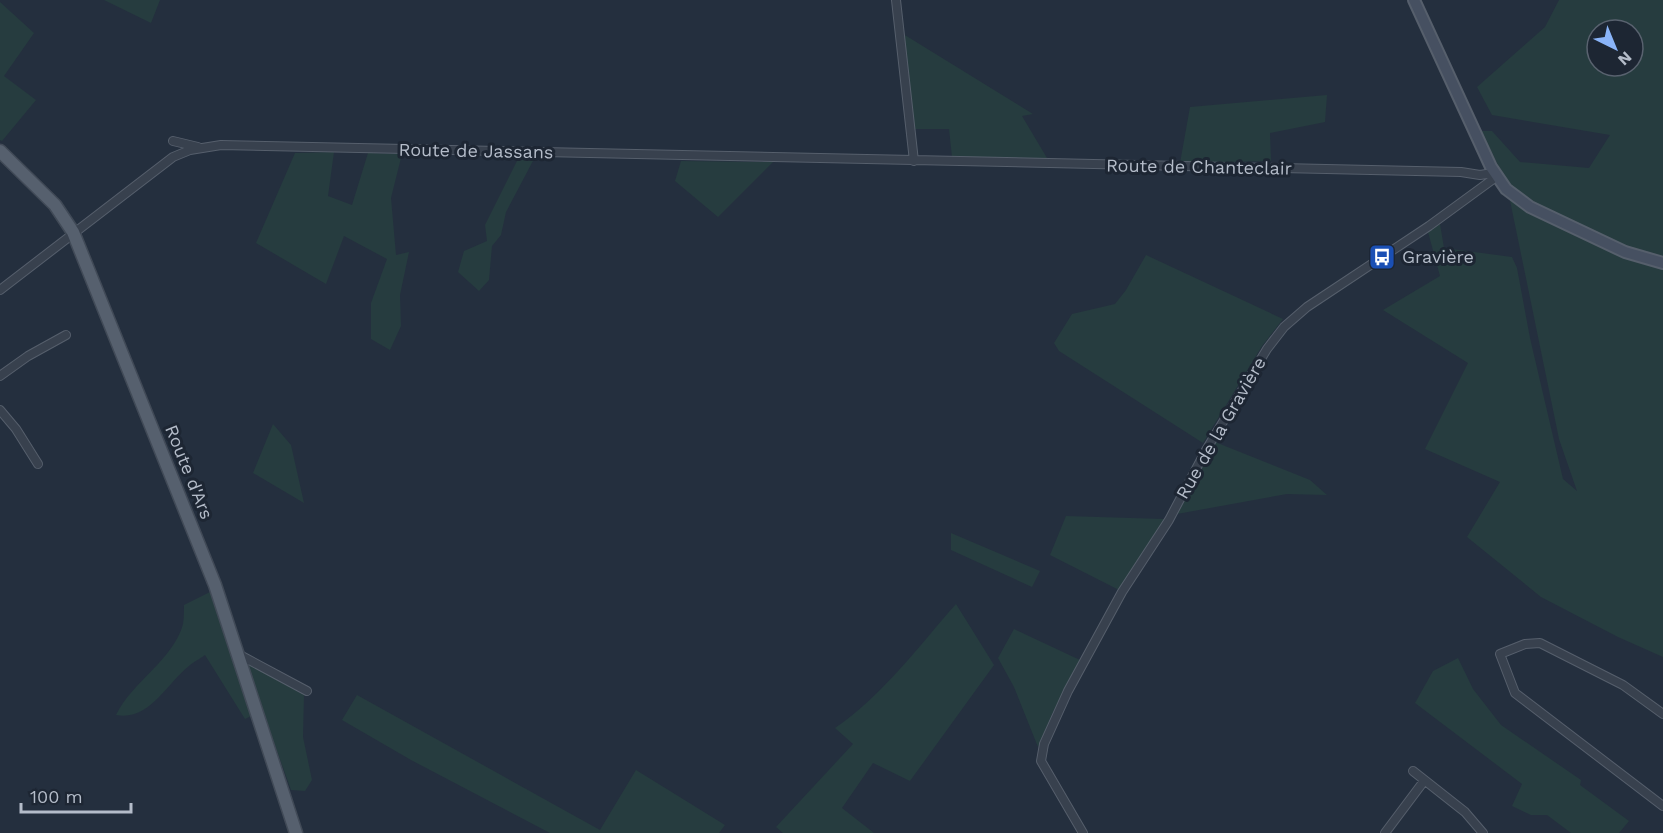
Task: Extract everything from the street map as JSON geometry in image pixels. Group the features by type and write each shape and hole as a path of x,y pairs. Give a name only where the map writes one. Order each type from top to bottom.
{"main road":[{"name":"Route d'Ars","path":"0,151 55,205 73,232 215,585 296,833"}],"street":[{"path":"896,0 914,161"},
{"path":"1414,0 1495,175 1506,189 1530,207 1625,252 1663,263"},
{"path":"173,141 202,148"},
{"name":"Route de Jassans","path":"0,290 173,157 202,148 233,146 905,160"},
{"name":"Route de Chanteclair","path":"905,160 1449,172 1495,175"},
{"name":"Rue de la Gravière","path":"1083,833 1041,761 1044,744 1073,681 1122,592 1169,520 1206,450 1267,349 1284,327 1307,307 1429,226 1495,175"},
{"path":"0,376 28,356 66,335"},
{"path":"0,410 16,429 38,464"},
{"path":"1663,714 1623,685 1540,643 1525,644 1500,654 1515,693 1663,806"},
{"path":"238,654 307,691"},
{"path":"1413,771 1464,812 1483,833"},
{"path":"1385,833 1424,781"}],"green space":[{"path":"104,0 160,0 151,23"},
{"path":"1559,0 1663,0 1663,657 1618,637 1541,597 1467,537 1500,482 1425,449 1468,363 1383,310 1440,276 1428,232 1440,224 1444,248 1512,257 1517,268 1530,338 1563,479 1577,491 1559,439 1506,181 1481,131 1492,131 1520,162 1589,168 1610,135 1492,115 1477,87 1545,27"},
{"path":"0,2 34,33 4,76 36,100 2,141 0,140"},
{"path":"900,32 1033,114 1022,116 1047,158 952,157 949,129 913,129"},
{"path":"1327,95 1325,122 1270,133 1271,161 1180,163 1190,107"},
{"path":"334,152 328,196 352,205 368,153 402,154 391,198 396,255 409,252 400,295 401,326 390,350 371,339 371,303 387,259 344,236 326,284 256,243 295,153"},
{"path":"519,157 534,159 506,212 501,235 492,246 489,280 479,291 458,272 464,251 487,241 485,225"},
{"path":"681,161 773,162 718,217 675,181"},
{"path":"1146,255 1283,319 1262,346 1203,443 1059,351 1054,343 1072,314 1115,304 1126,290"},
{"path":"273,424 291,445 304,503 253,473"},
{"path":"1215,442 1310,480 1327,495 1287,494 1177,514"},
{"path":"1066,516 1164,519 1119,590 1050,555"},
{"path":"951,533 1040,571 1032,587 951,550"},
{"path":"212,591 253,715 245,719 205,655 181,674 148,707 128,715 116,715 123,703 178,637 183,624 184,605"},
{"path":"956,604 994,665 910,781 873,763 842,808 874,833 783,833 776,827 853,744 835,728 884,686"},
{"path":"1014,629 1080,660 1038,747 1014,687 998,658"},
{"path":"1458,658 1473,689 1501,725 1581,780 1580,785 1629,821 1619,833 1571,833 1547,815 1531,815 1512,806 1522,784 1415,703 1433,671"},
{"path":"245,662 304,695 303,737 312,780 305,791 291,790"},
{"path":"357,695 600,830 636,770 725,825 719,833 550,833 411,760 342,720"}],"place":[{"name":"Gravière","path":"1382,257"}]}
